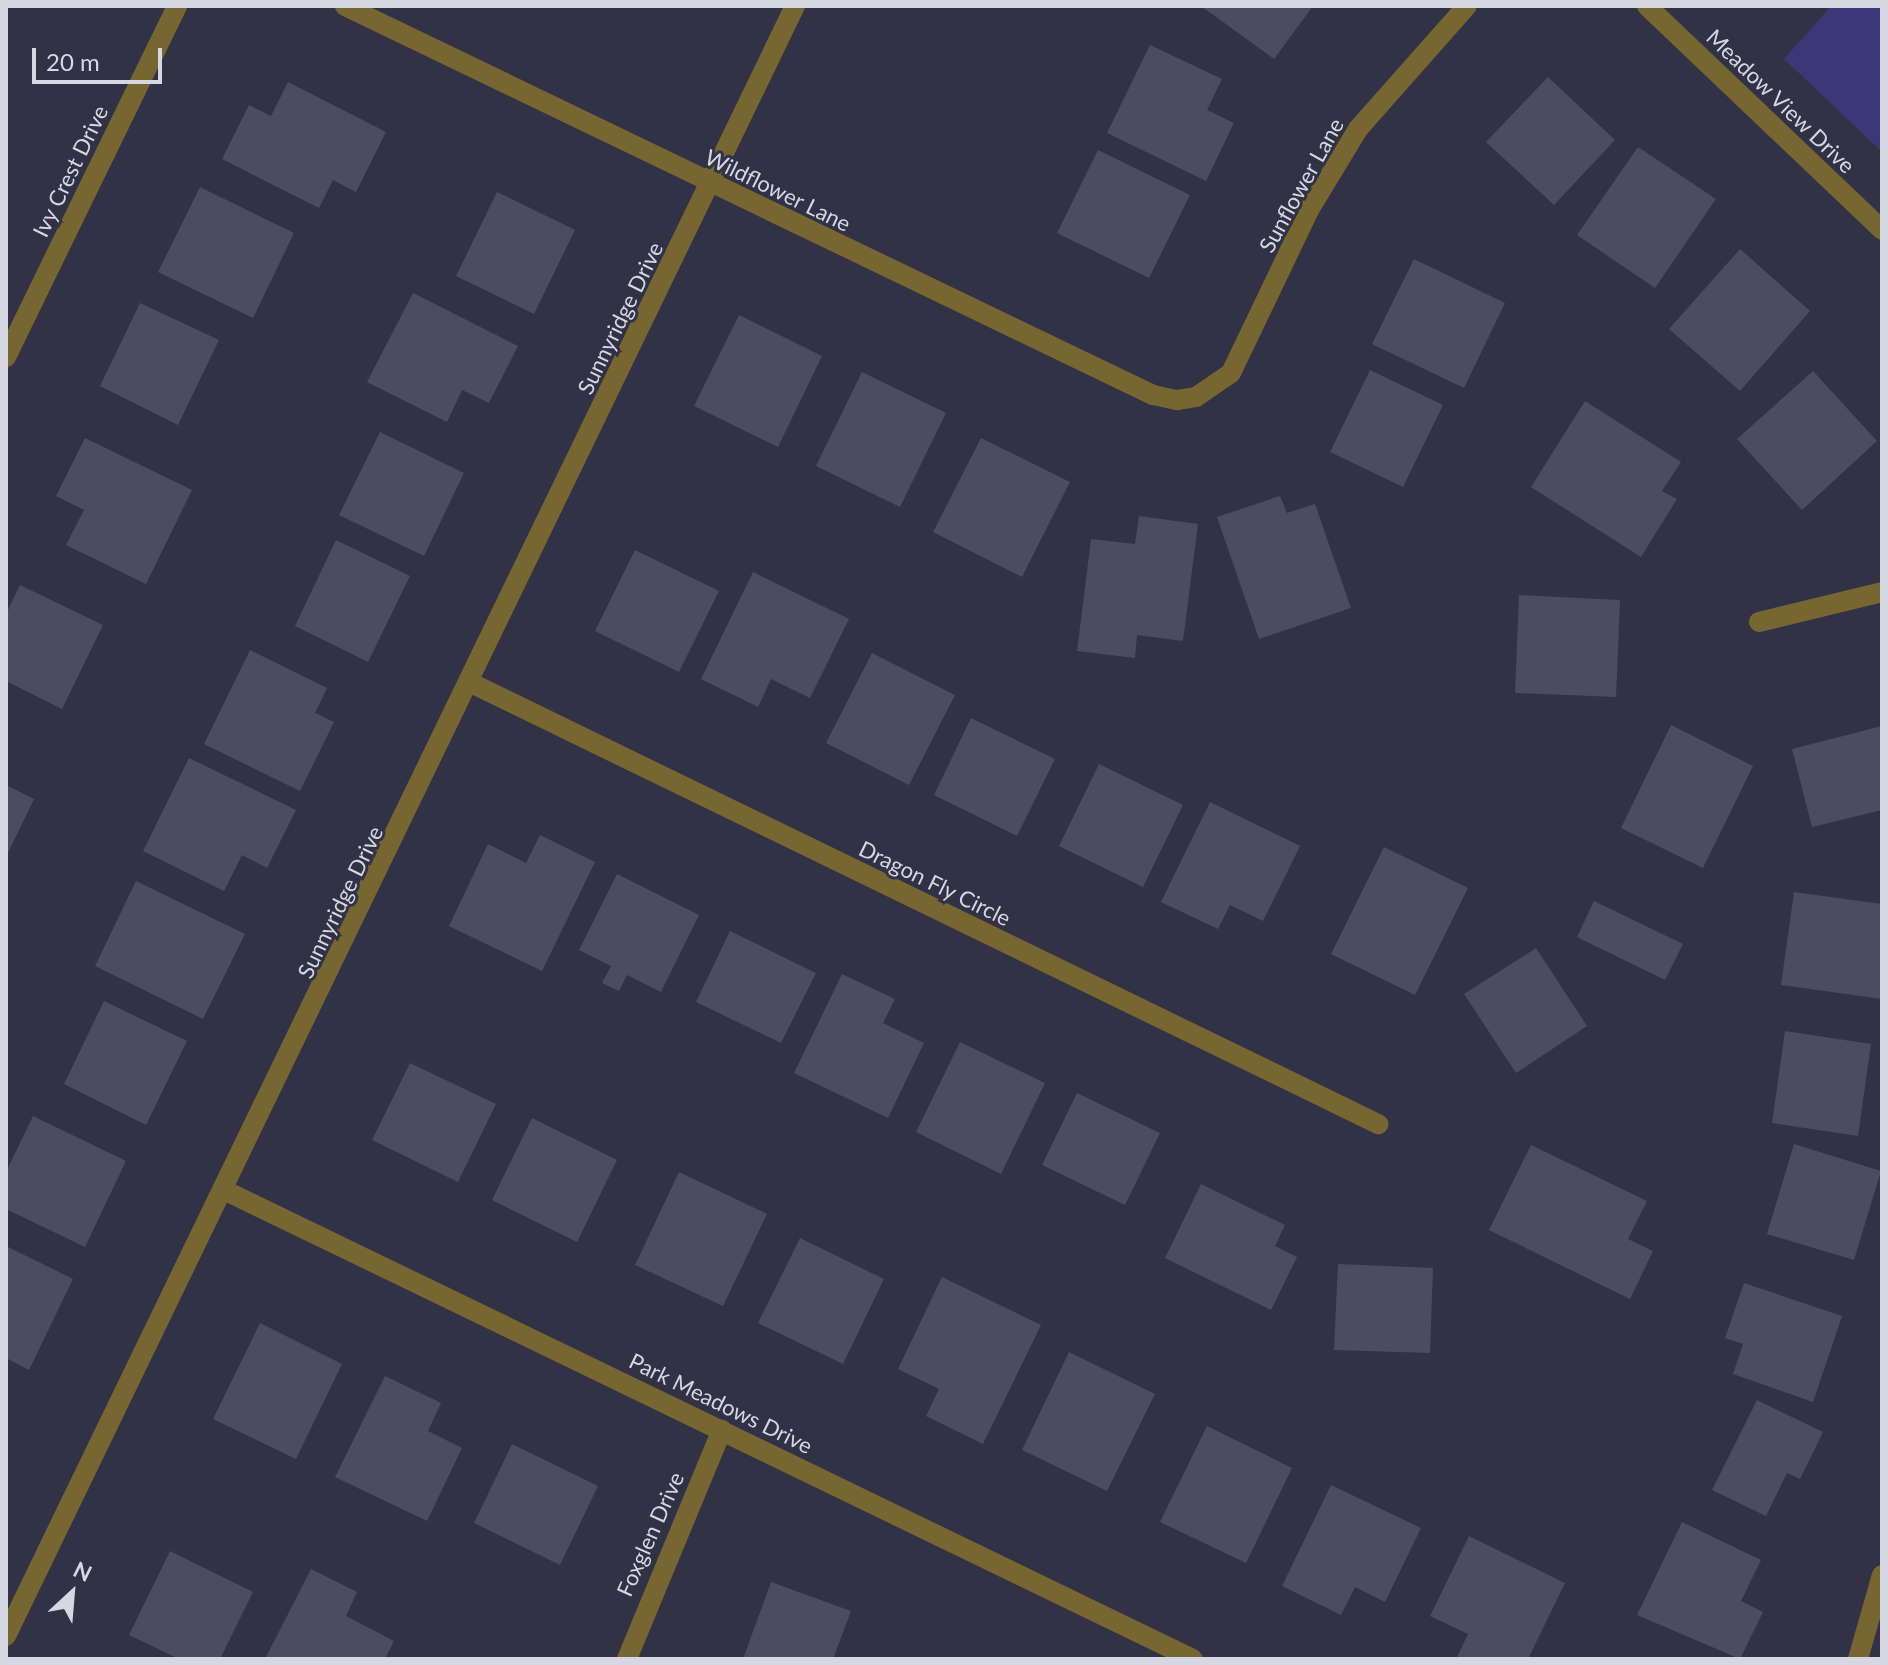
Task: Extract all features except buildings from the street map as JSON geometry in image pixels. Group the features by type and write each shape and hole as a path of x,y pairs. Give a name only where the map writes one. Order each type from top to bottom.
{"street":[{"name":"Ivy Crest Drive","path":"6,357 177,6"},
{"name":"Wildflower Lane","path":"345,6 710,185 1153,395 1196,397"},
{"name":"Sunnyridge Drive","path":"6,1636 226,1191 795,6"},
{"name":"Sunflower Lane","path":"1196,397 1231,373 1309,210 1358,129 1467,6"},
{"name":"Meadow View Drive","path":"1647,6 1882,230"},
{"path":"1759,622 1882,592"},
{"name":"Dragon Fly Circle","path":"471,683 1378,1124"},
{"name":"Park Meadows Drive","path":"226,1191 1193,1659"},
{"name":"Foxglen Drive","path":"627,1659 722,1430"},
{"path":"1858,1659 1882,1575"}],"shaded area":[{"path":"1831,6 1882,6 1882,152 1784,59"}]}
